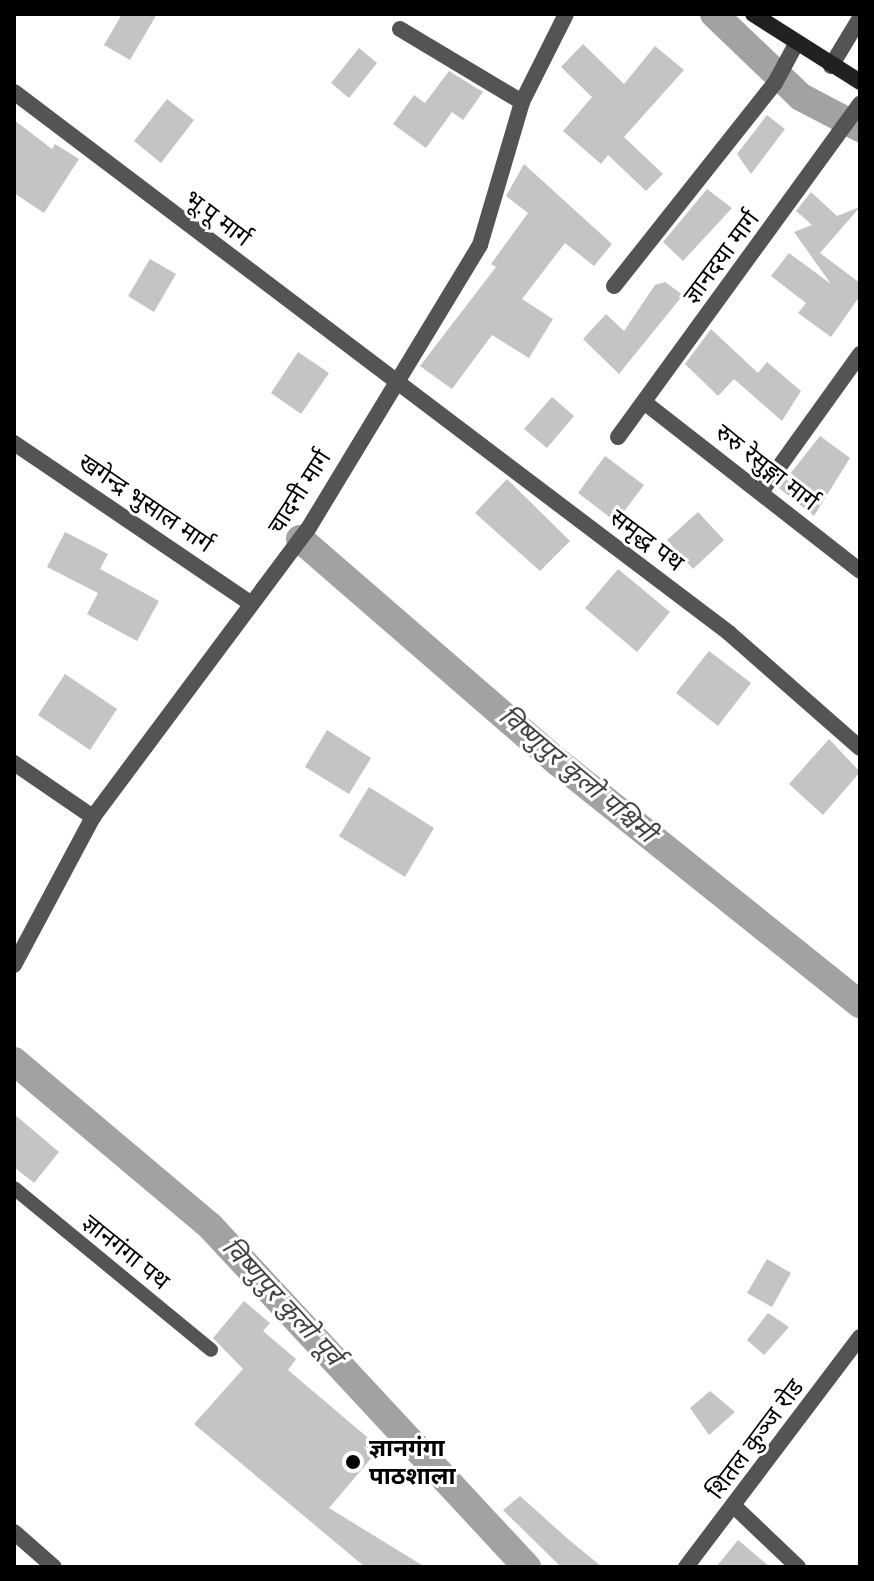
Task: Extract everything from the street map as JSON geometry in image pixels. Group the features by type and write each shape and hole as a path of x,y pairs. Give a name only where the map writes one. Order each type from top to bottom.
{"street":[{"name":"चादनी मार्ग","path":"14,965 93,817 308,529 396,378 480,245 522,102 566,14"},
{"path":"753,14 860,82"},
{"path":"831,66 860,18"},
{"path":"400,29 522,102"},
{"path":"614,286 775,83 796,44"},
{"name":"भू.पू मार्ग","path":"14,92 396,378"},
{"name":"ज्ञानदया मार्ग","path":"618,437 832,148 860,104"},
{"path":"761,492 860,354"},
{"name":"समृद्ध पथ","path":"396,378 729,633 860,748"},
{"name":"रुरु रेसुङ्गा मार्ग","path":"644,402 860,571"},
{"name":"खगेन्द्र भुसाल मार्ग","path":"14,443 250,603"},
{"path":"14,763 93,817"},
{"name":"शितल कुञ्ज रोड","path":"686,1567 858,1346"},
{"path":"735,1507 798,1567"},
{"path":"14,1532 54,1567"}],"lane":[{"name":"ज्ञानगंगा पथ","path":"14,1188 211,1350"}],"building":[{"path":"122,14 157,14 130,60 104,45"},
{"path":"583,44 624,84 655,46 684,70 624,137 663,174 646,191 608,155 601,164 563,131 592,97 561,67"},
{"path":"359,48 377,63 349,98 331,83"},
{"path":"449,71 483,92 463,120 452,112 426,148 393,124 414,95 425,103"},
{"path":"167,99 194,120 161,163 134,141"},
{"path":"767,115 785,129 751,174 737,154"},
{"path":"14,120 52,149 55,144 79,159 44,213 14,193"},
{"path":"524,164 612,244 594,266 565,243 522,299 553,319 529,358 492,335 452,389 420,366 496,267 491,264 528,213 506,196"},
{"path":"707,189 732,208 683,261 663,242"},
{"path":"811,192 837,216 860,207 820,253 860,283 860,296 831,337 798,313 806,303 771,276 789,253 831,284 794,232 812,225 796,211"},
{"path":"150,259 176,274 154,312 128,296"},
{"path":"665,282 683,295 619,374 583,339 606,314 624,331 655,285"},
{"path":"711,329 758,373 767,362 801,391 782,421 734,379 718,396 685,364"},
{"path":"298,352 329,373 301,414 271,393"},
{"path":"552,397 574,416 547,448 524,429"},
{"path":"820,436 850,458 814,516 779,488"},
{"path":"605,456 644,485 616,522 578,493"},
{"path":"507,479 570,541 540,571 475,513"},
{"path":"698,512 724,540 693,569 667,540"},
{"path":"65,532 108,554 100,569 159,601 137,641 87,614 98,593 47,567"},
{"path":"618,569 670,612 637,652 585,608"},
{"path":"709,651 751,683 718,726 676,693"},
{"path":"65,674 117,709 90,750 38,715"},
{"path":"327,730 371,758 349,794 305,767"},
{"path":"829,739 860,772 823,815 789,784"},
{"path":"369,787 434,828 405,877 339,836"},
{"path":"14,1114 59,1152 34,1183 14,1167"},
{"path":"767,1259 791,1273 772,1307 747,1293"},
{"path":"244,1301 270,1323 263,1331 296,1359 288,1370 380,1448 329,1508 425,1567 365,1567 194,1424 243,1369 213,1338"},
{"path":"768,1313 789,1327 764,1355 747,1340"},
{"path":"710,1391 735,1412 709,1435 690,1408"},
{"path":"520,1496 602,1567 561,1567 503,1510"},
{"path":"738,1540 770,1567 716,1567"}],"waterway":[{"path":"714,14 801,97 860,128"},
{"name":"विष्णुपुर कुलो पश्चिमी","path":"300,539 559,763 860,1004"},
{"name":"विष्णुपुर कुलो पूर्व","path":"14,1061 210,1226 527,1567"}],"place":[{"name":"ज्ञानगंगा पाठशाला","path":"353,1462"}]}
